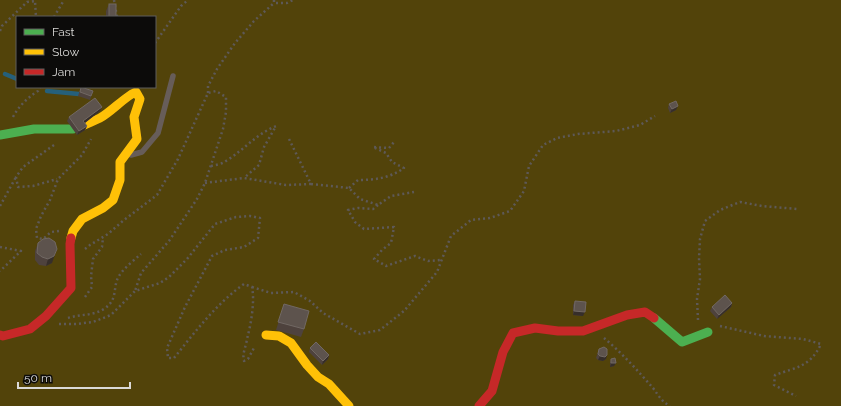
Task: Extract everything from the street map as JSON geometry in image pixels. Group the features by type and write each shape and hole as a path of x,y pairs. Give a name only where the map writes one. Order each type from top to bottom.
{"street":[{"path":"0,335 3,336 30,329 46,316 71,288 70,244 73,231 82,219 103,208 114,200 120,180 120,162 137,139 134,117 140,98 136,92 131,93 122,102 100,118 82,126"},
{"path":"0,135 34,129 73,129"},
{"path":"478,406 492,391 503,352 513,333 535,328 583,331 628,315 645,312 660,322 682,342 705,333"},
{"path":"266,335 279,336 291,343 318,377 329,384 349,406"}],"lane":[{"path":"124,156 142,152 158,133 173,76"}],"path":[{"path":"55,16 64,0"},
{"path":"114,0 117,16"},
{"path":"156,42 181,6 188,0"},
{"path":"82,253 90,245 108,234 157,195 178,159 208,93 208,86 217,69 235,43 274,1 287,3 293,0"},
{"path":"0,32 2,26 27,2 35,2 36,16"},
{"path":"12,133 11,120 18,108 30,96 38,92 40,88"},
{"path":"72,324 93,322 111,315 135,291 141,273 169,241 197,199 211,166 223,129 226,112 226,97 216,91 208,93"},
{"path":"135,291 160,283 169,277 187,259 215,224 236,217 250,216 260,218 258,238 244,247 225,250 212,256 185,307 167,348 168,358 174,358 200,326 232,293 244,284 271,293 294,292 310,301 323,314 360,334 380,330 404,311 437,272 451,236 471,220 490,218 510,211 524,191 529,166 543,145 557,138 578,134 616,131 640,125 655,116"},
{"path":"16,177 18,187 33,186 58,178 82,155 99,124 100,118"},
{"path":"211,166 225,162 266,130 276,126 264,147 259,165 244,178"},
{"path":"289,139 311,184"},
{"path":"349,188 358,180 373,180 395,174 404,168 392,162 386,153 374,147 389,148 394,142"},
{"path":"0,206 23,167 55,144"},
{"path":"58,178 50,200 36,229 37,238 43,239 51,232 73,231"},
{"path":"205,183 244,178 286,184 311,184 349,188 360,199 378,205"},
{"path":"414,192 391,196 374,209 358,208 348,210 355,222 364,229 394,227 391,243 374,259 386,266 415,256 428,261 441,260"},
{"path":"796,396 774,385 775,375 805,364 816,354 821,344 803,339 764,336 721,326 705,333 697,316 697,299 700,278 700,239 705,221 720,210 740,202 762,206 797,209"},
{"path":"0,247 21,251 0,271"},
{"path":"68,318 90,314 104,309 111,303 119,276 141,254"},
{"path":"252,287 254,297 248,339 243,356 244,361 248,359 259,340 266,335"},
{"path":"591,328 612,345 653,389 662,401 670,406"}],"shaded area":[{"path":"0,0 841,0 841,406 0,406"}],"building":[{"path":"109,4 116,4 116,16 109,16"},
{"path":"81,88 93,91 91,96 80,92"},
{"path":"95,98 102,107 83,121 87,126 79,131 69,117"},
{"path":"676,101 678,106 672,109 669,104"},
{"path":"49,238 55,242 57,249 54,256 48,259 37,253 38,243 43,239"},
{"path":"725,295 732,303 719,315 712,307"},
{"path":"575,301 586,302 585,312 574,311"},
{"path":"284,304 309,311 304,329 278,322"},
{"path":"316,342 329,355 323,361 310,348"},
{"path":"604,347 607,349 607,355 605,357 598,354 599,349"},
{"path":"615,358 616,363 611,363 611,359"}],"waterway":[{"path":"5,74 16,79"},
{"path":"47,91 79,94"}],"traffic: fast":[{"path":"0,135 34,129 73,129"},
{"path":"654,318 682,342 708,332"}],"traffic: slow":[{"path":"71,238 73,231 82,219 103,208 113,200 120,180 120,162 137,139 134,117 140,99 136,92 133,93 104,116 82,126"},
{"path":"266,335 279,336 291,343 318,377 329,384 349,406"}],"traffic: jam":[{"path":"0,335 3,336 30,329 46,316 71,288 71,238"},
{"path":"479,406 492,391 503,352 513,333 535,328 558,331 583,331 627,315 645,312 654,318"}]}
